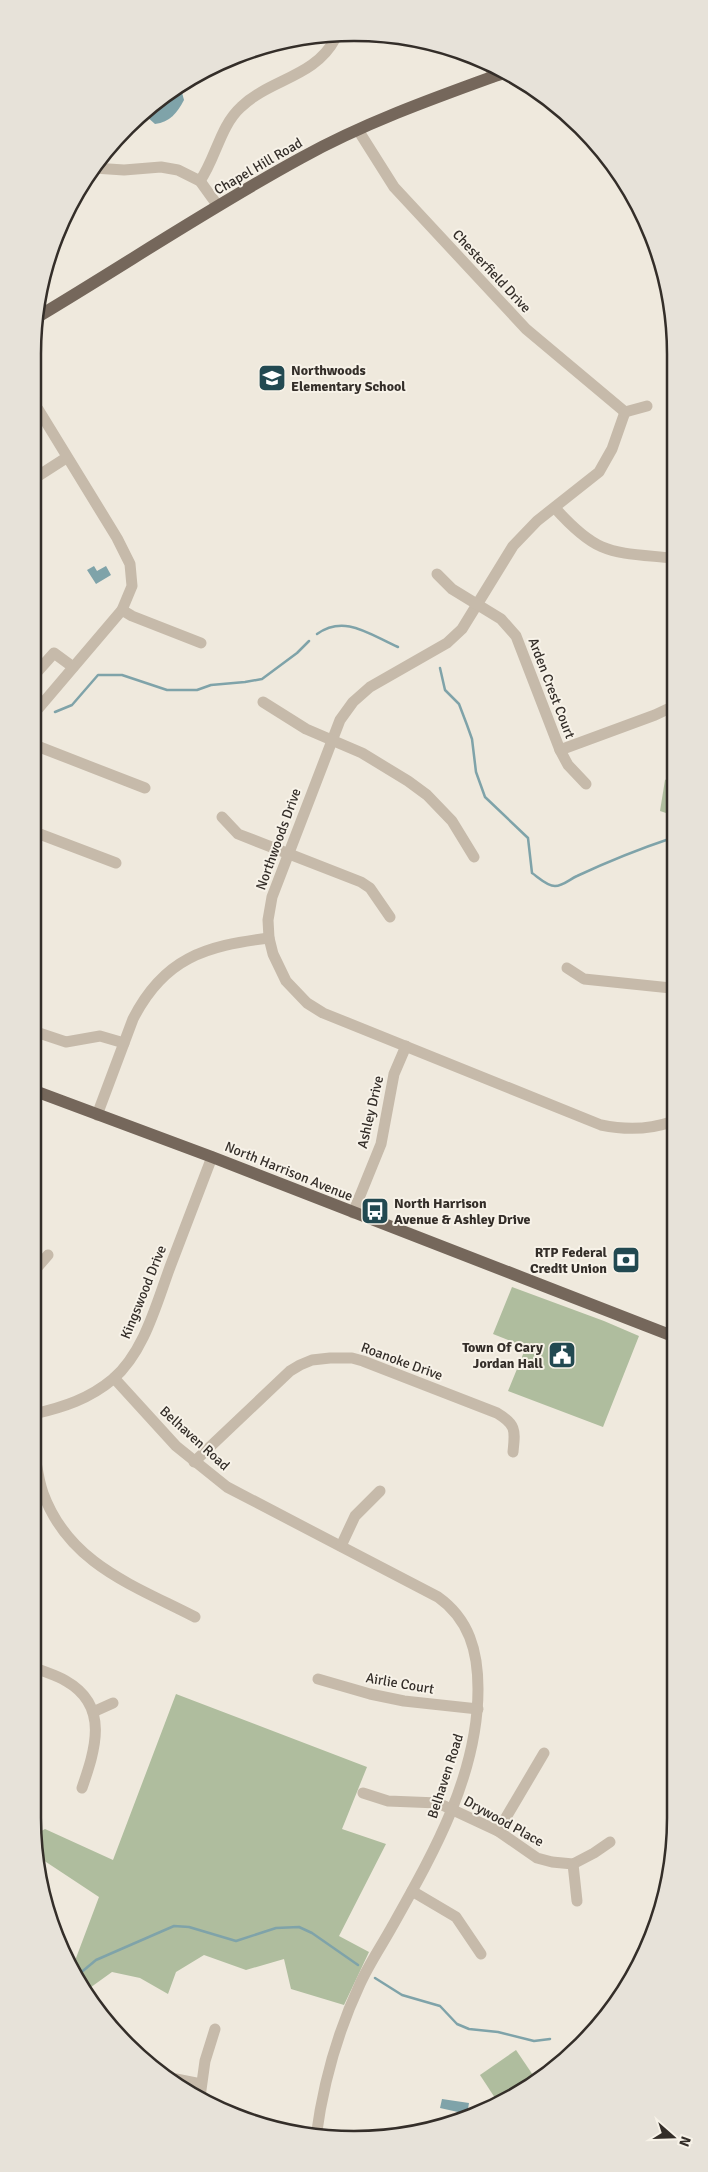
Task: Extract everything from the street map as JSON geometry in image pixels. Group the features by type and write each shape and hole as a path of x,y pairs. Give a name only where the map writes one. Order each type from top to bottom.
{"main road":[{"name":"Chapel Hill Road","path":"44,313 218,206 301,158 358,130 490,73"},
{"name":"North Harrison Avenue","path":"41,1093 212,1157 667,1334"}],"street":[{"path":"200,181 234,114 262,90 298,75 318,62 324,57 333,42"},
{"name":"Chesterfield Drive","path":"358,130 394,187 526,329 624,412"},
{"path":"103,169 124,170 154,167 170,168 186,173 200,181 218,206"},
{"path":"624,412 647,406"},
{"name":"Northwoods Drive","path":"624,412 612,449 599,472 537,521 513,546 462,630 451,640 422,658 388,675 361,694 346,710 331,740 270,908 269,938 276,961 286,981 307,1003 334,1018 601,1125 632,1129 647,1128 667,1123"},
{"path":"41,414 66,458 101,511 130,564 132,586 122,610 41,705"},
{"path":"41,474 66,458"},
{"path":"555,508 577,532 601,548 621,553 667,558"},
{"name":"Arden Crest Court","path":"437,574 452,589 501,619 516,636 560,750 568,765 586,784"},
{"path":"122,610 132,616 201,643"},
{"path":"41,668 54,653 73,667"},
{"path":"262,702 306,729 387,767 426,795 452,821 474,857"},
{"path":"560,750 667,709"},
{"path":"41,748 145,788"},
{"path":"222,817 238,834 361,882 370,888 390,917"},
{"path":"41,835 116,863"},
{"path":"97,1115 133,1019 146,996 164,976 176,966 199,953 213,948 269,938"},
{"path":"567,968 584,979 667,988"},
{"path":"41,1034 66,1042 100,1036 124,1043"},
{"name":"Ashley Drive","path":"353,1213 381,1144 394,1074 406,1046"},
{"name":"Kingswood Drive","path":"41,1412 77,1403 96,1392 114,1378 127,1364 143,1335 212,1157"},
{"path":"41,1263 48,1255"},
{"name":"Roanoke Drive","path":"194,1462 290,1371 312,1360 330,1358 352,1358 497,1412 513,1426 515,1432 513,1452"},
{"name":"Belhaven Road","path":"114,1378 159,1429 213,1477 244,1497 426,1590 449,1604 460,1616 474,1648 478,1676 478,1708 471,1753 440,1837 360,1983 346,2015 326,2079 317,2128"},
{"path":"41,1481 45,1498 59,1525 72,1542 90,1560 110,1574 195,1617"},
{"path":"341,1546 355,1516 380,1491"},
{"path":"41,1671 72,1685 88,1702 93,1712 96,1723 96,1743 82,1788"},
{"name":"Airlie Court","path":"318,1679 370,1694 404,1701 478,1708"},
{"path":"93,1712 113,1703"},
{"path":"498,1831 544,1753"},
{"name":"Drywood Place","path":"363,1793 388,1801 433,1802 452,1808 498,1831 537,1858 573,1864"},
{"path":"577,1901 573,1864 594,1854 610,1842"},
{"path":"412,1891 456,1916 481,1954"},
{"path":"201,2091 205,2061 215,2029"},
{"path":"184,2081 202,2084"}],"green space":[{"path":"667,779 667,813 660,811 665,780"},
{"path":"512,1287 639,1336 603,1427 508,1391 526,1347 493,1334"},
{"path":"176,1694 367,1767 342,1829 386,1844 339,1936 369,1952 344,2005 291,1989 284,1959 246,1970 204,1955 176,1972 168,1994 140,1978 112,1972 91,1987 76,1959 99,1897 44,1861 42,1831 45,1829 113,1860"},
{"path":"516,2050 533,2075 494,2097 480,2075"}],"water":[{"path":"182,93 184,100 179,109 169,119 155,124 149,118"},
{"path":"94,566 97,571 106,566 111,575 96,584 87,570"},
{"path":"442,2099 469,2103 468,2109 458,2113 440,2108"}],"waterway":[{"path":"317,634 327,628 348,626 358,628 398,647"},
{"path":"55,712 72,705 98,675 122,675 167,690 197,690 211,685 262,679 297,653 309,641"},
{"path":"440,668 445,690 459,704 472,739 476,772 485,797 528,838 532,873 552,886 561,885 612,861 667,840"},
{"path":"82,1972 96,1960 174,1926 189,1927 236,1941 276,1928 299,1927 312,1933 358,1965"},
{"path":"375,1978 402,1995 440,2006 457,2024 469,2029 498,2032 534,2041 550,2039"}],"place":[{"name":"Northwoods Elementary School","path":"272,378"},
{"name":"North Harrison Avenue & Ashley Drive","path":"375,1211"},
{"name":"RTP Federal Credit Union","path":"626,1260"},
{"name":"Town Of Cary Jordan Hall","path":"562,1355"}]}
